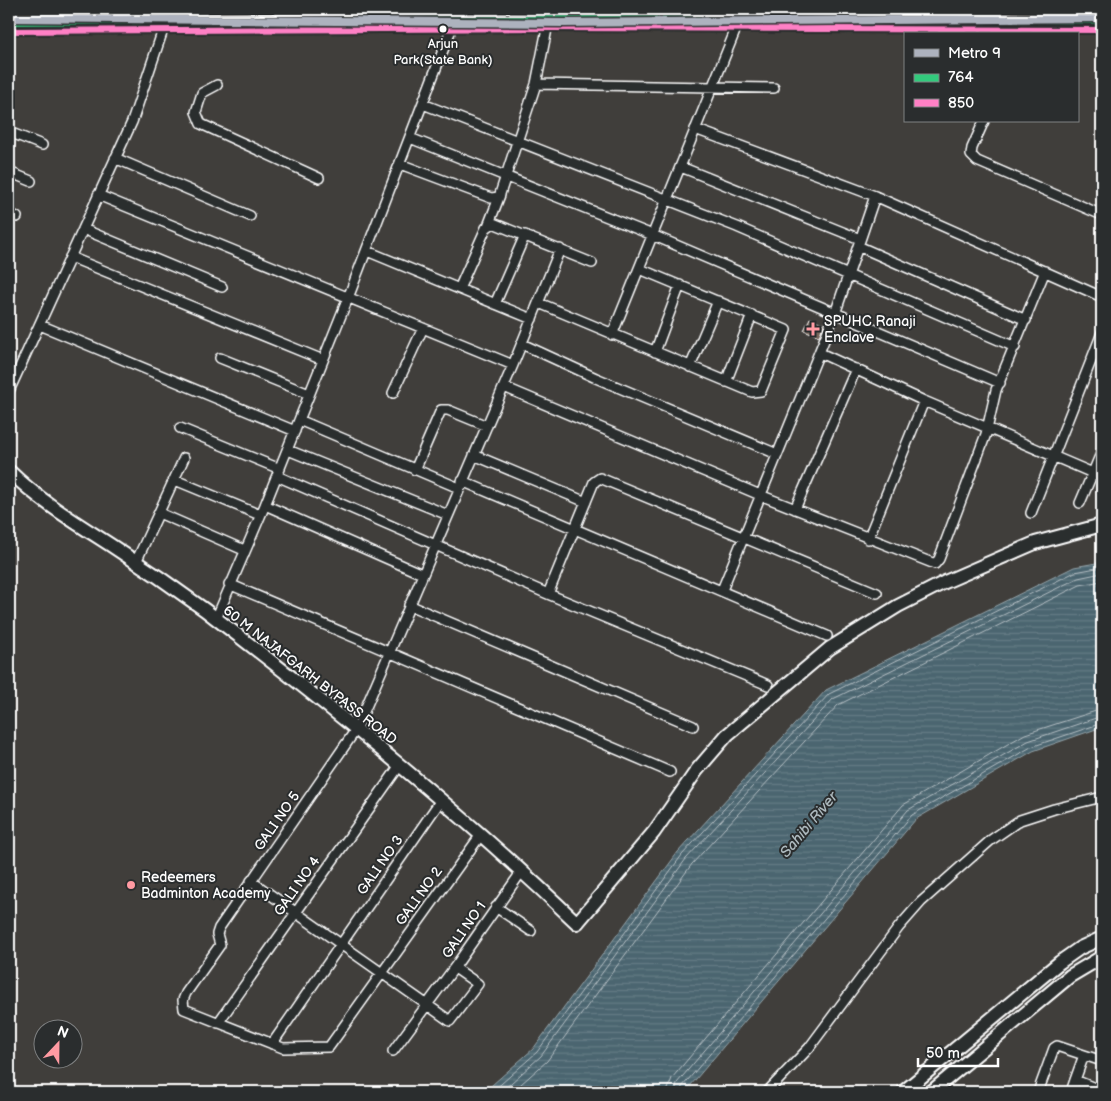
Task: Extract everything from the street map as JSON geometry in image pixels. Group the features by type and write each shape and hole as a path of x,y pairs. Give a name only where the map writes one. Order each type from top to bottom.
{"street":[{"path":"536,9 549,19"},
{"path":"9,22 166,21 233,15 455,19 1102,21"},
{"path":"216,619 229,584 288,450 367,251 455,19"},
{"path":"460,289 488,226 519,142 536,84 549,19"},
{"path":"612,335 669,199 740,19"},
{"path":"1024,32 1029,20"},
{"path":"9,391 135,114 166,21"},
{"path":"536,84 774,88"},
{"path":"217,85 202,93 196,112 201,124 319,178"},
{"path":"423,104 669,199 1015,347"},
{"path":"984,122 972,148 971,155 977,161 1102,215"},
{"path":"695,129 875,196 1102,297"},
{"path":"9,132 42,145"},
{"path":"410,138 506,178 653,235 836,311 1000,383"},
{"path":"115,158 250,216"},
{"path":"400,164 491,198 496,199 500,195"},
{"path":"681,167 859,243 1026,320"},
{"path":"9,172 30,181"},
{"path":"98,195 513,365"},
{"path":"722,590 820,353 875,196"},
{"path":"488,226 493,223 498,224 592,263"},
{"path":"83,229 222,287"},
{"path":"495,304 525,235"},
{"name":"GALI NO 5","path":"218,1023 187,1011 182,1005 186,993 219,948 219,928 357,728 504,387 560,249"},
{"path":"367,251 532,319"},
{"path":"70,257 323,360"},
{"path":"539,303 726,382 752,392 761,390 786,330 640,269"},
{"path":"504,387 760,495 935,564 988,428 1000,383 1045,271"},
{"path":"655,352 680,285"},
{"path":"690,367 718,301"},
{"path":"726,382 752,316"},
{"path":"40,325 295,431"},
{"path":"393,393 423,328"},
{"path":"1030,513 1102,333"},
{"path":"522,344 596,378 777,454"},
{"path":"820,353 924,401 1102,477"},
{"path":"220,358 309,394"},
{"path":"795,509 856,370"},
{"path":"868,539 924,401"},
{"path":"415,470 441,410 448,410 487,426"},
{"path":"299,420 415,470 461,485 575,528 827,636"},
{"path":"180,428 548,594 768,686"},
{"path":"288,450 448,514"},
{"path":"1080,503 1102,451"},
{"path":"474,455 586,502"},
{"path":"136,562 184,458"},
{"name":"60 M NAJAFGARH BYPASS ROAD","path":"9,471 37,498 136,562 216,619 357,728 522,871 577,923 654,832 697,770 727,735 830,648 898,606 945,582 1035,543 1102,525"},
{"path":"548,594 594,482 600,478 876,593"},
{"path":"174,480 260,515"},
{"path":"265,505 422,574"},
{"path":"159,513 244,550"},
{"path":"229,584 670,772"},
{"path":"409,605 694,726"},
{"name":"GALI NO 4","path":"218,1023 400,765"},
{"path":"767,1092 809,1048 921,902 990,840 1020,820 1054,809 1102,798"},
{"name":"GALI NO 3","path":"272,1044 441,800"},
{"name":"GALI NO 2","path":"272,1044 287,1049 329,1047 480,836"},
{"name":"GALI NO 1","path":"393,1051 522,871"},
{"path":"251,881 450,1021 478,984 454,968"},
{"name":"GALI NO 1","path":"496,907 531,931"},
{"path":"903,1092 1060,962 1080,948 1102,938"},
{"path":"931,1092 1070,976 1102,957"},
{"path":"218,1023 272,1044"},
{"path":"1038,1092 1054,1048 1057,1046 1102,1062"},
{"path":"1070,1092 1084,1055"},
{"path":"1075,1080 1102,1091"}],"water":[{"name":"Sahibi River","path":"1102,562 1102,727 1033,751 916,819 685,1092 484,1092 533,1049 678,852 826,690 1074,567"}],"building":[{"path":"810,318 824,324 819,336 804,330"}],"metro line":[{"name":"9","path":"9,18 563,23 1102,18"}],"transit line":[{"name":"764","path":"9,22 549,19 1102,21"},
{"name":"850","path":"9,31 549,28 1102,30"}],"place":[{"name":"Arjun Park(State Bank)","path":"443,29"},
{"name":"SPUHC Ranaji Enclave","path":"813,329"},
{"name":"Redeemers Badminton Academy","path":"131,885"}]}
